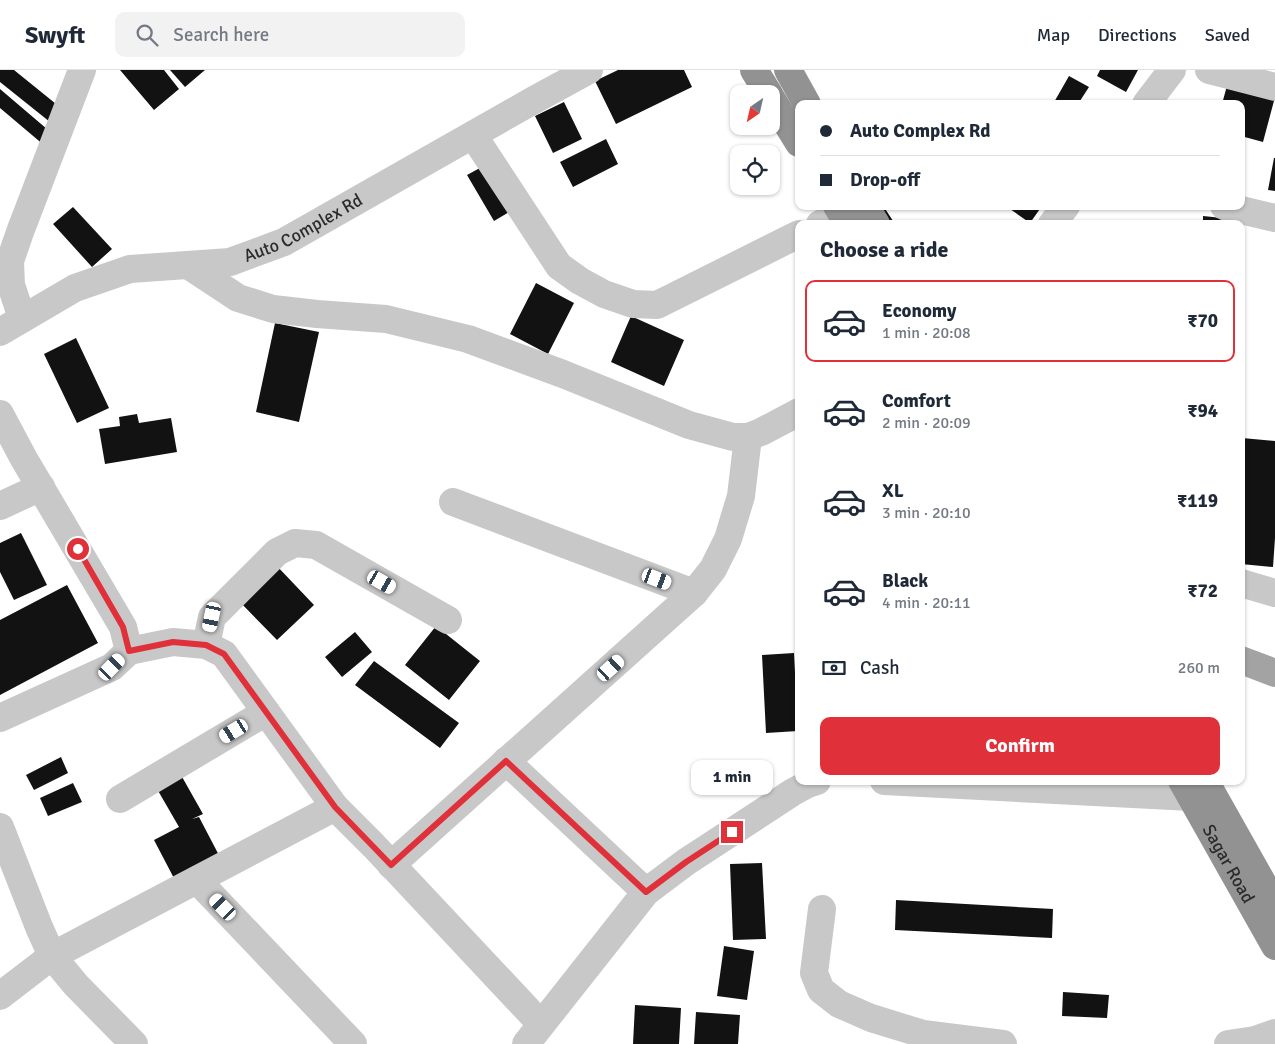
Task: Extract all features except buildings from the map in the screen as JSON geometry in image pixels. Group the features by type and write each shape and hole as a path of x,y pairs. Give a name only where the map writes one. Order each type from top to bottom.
{"highway":[{"path":"754,70 763,85"},
{"path":"788,70 805,100"},
{"path":"780,112 795,137"},
{"path":"842,215 861,220"},
{"name":"Sagar Road","path":"1193,786 1275,905"},
{"name":"Sagar Road","path":"1193,786 1275,946"}],"main road":[{"path":"1245,662 1275,674"}],"street":[{"path":"11,325 10,261 82,70"},
{"name":"Auto Complex Rd","path":"11,325 75,288 130,269 230,262 284,242 589,70"},
{"path":"1149,100 1172,70"},
{"path":"1209,70 1275,87"},
{"path":"473,135 559,266 580,281 604,294 633,304 657,305 795,236"},
{"path":"1055,220 1063,210"},
{"path":"1241,210 1275,218"},
{"path":"188,265 238,298 273,309 386,319 468,339 564,374 689,425 733,437 748,437 795,414"},
{"path":"0,414 123,627 129,651"},
{"path":"391,865 694,593 713,569 728,539 741,496 748,437"},
{"path":"0,506 41,487"},
{"path":"453,502 694,593"},
{"path":"206,645 212,617 277,552 295,543 316,544 448,620"},
{"path":"1245,584 1275,593"},
{"path":"0,718 112,667 129,651 173,642 206,645 224,654 335,807 391,865 533,1034 646,892 686,862 806,785"},
{"path":"120,799 266,712"},
{"path":"506,761 646,892"},
{"path":"1131,785 1193,786"},
{"path":"0,996 52,956 335,807"},
{"path":"0,827 52,956 76,985 134,1044"},
{"path":"197,880 353,1044"},
{"path":"822,909 814,973 821,990 839,1004 871,1018 923,1034 1003,1044"},
{"path":"1228,1044 1255,1040 1275,1033"}],"route":[{"path":"78,549 123,627 129,651 173,642 206,645 224,654 335,807 391,865 506,761 646,892 686,862 732,832"}]}
